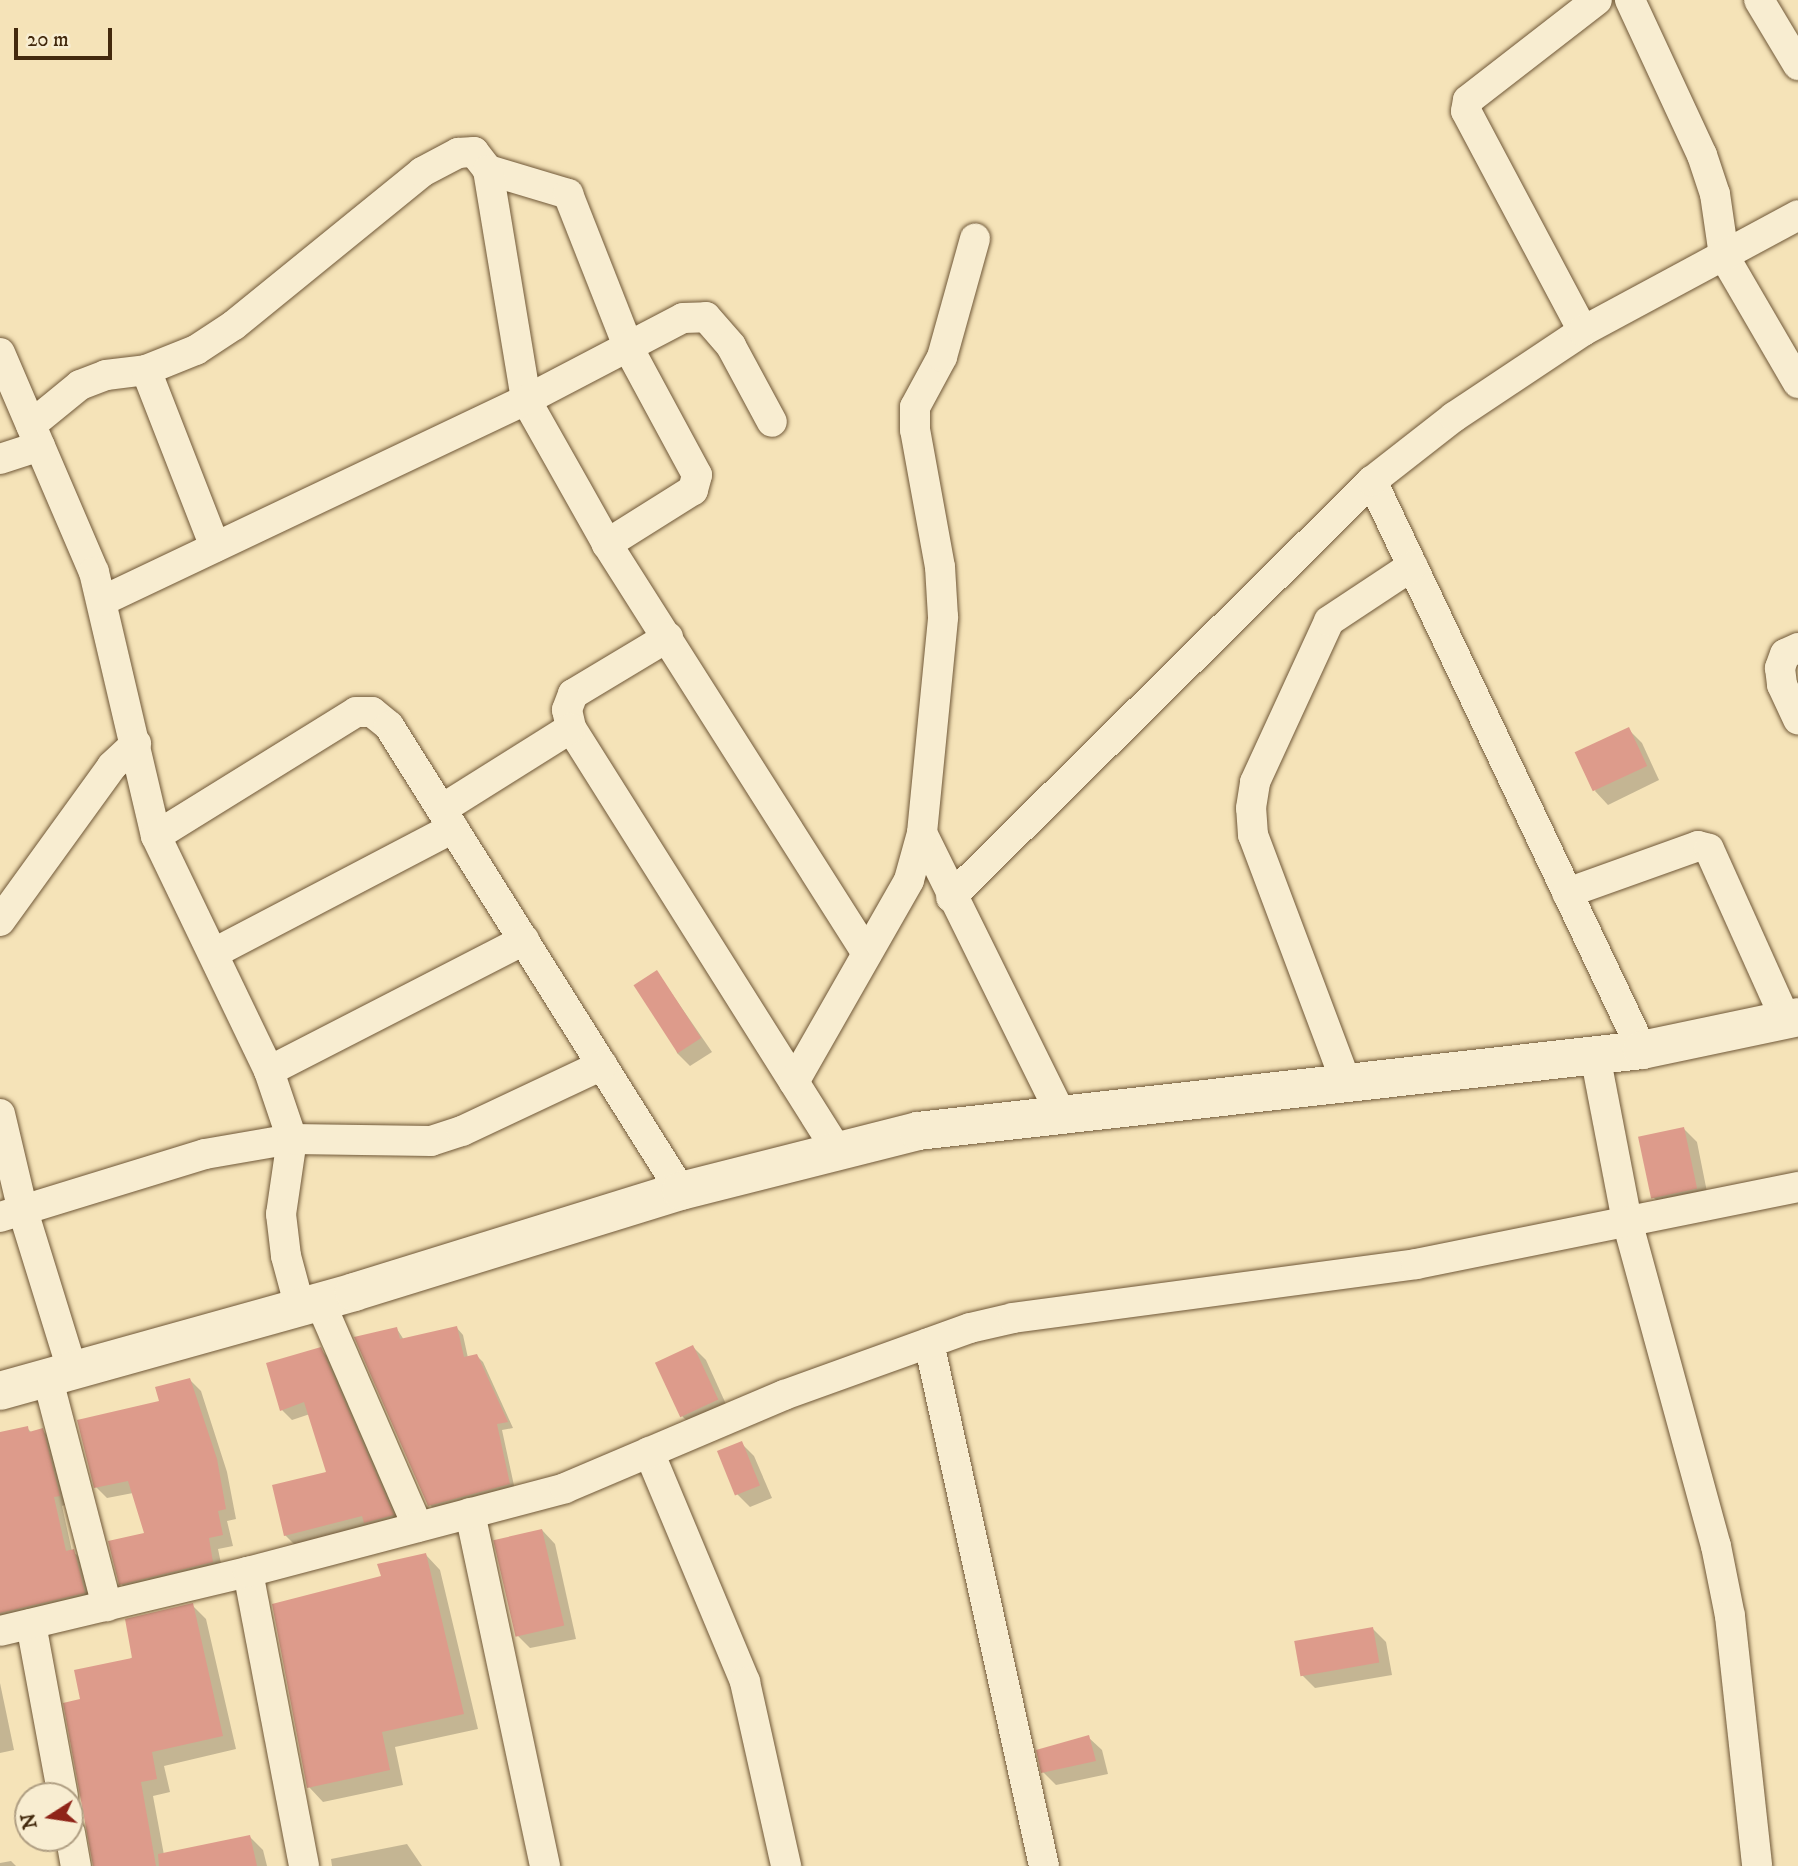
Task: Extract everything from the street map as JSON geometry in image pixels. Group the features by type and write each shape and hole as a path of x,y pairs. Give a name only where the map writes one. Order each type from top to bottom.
{"street":[{"path":"1583,331 1466,111 1468,100 1597,0"},
{"path":"1630,0 1702,155 1715,194 1724,256 1798,383"},
{"path":"1759,0 1789,29 1798,65"},
{"path":"0,458 35,436 80,385 106,375 146,370 196,350 234,325 441,160 474,152 488,170 526,400 607,544 867,954"},
{"path":"488,170 568,194 629,349 697,475 693,490 607,544"},
{"path":"951,897 1372,481 1454,417 1583,331 1798,215"},
{"path":"794,1082 909,880 922,834 943,617 940,567 915,430 915,407 942,357 975,239"},
{"path":"102,601 526,400 629,349 683,318 706,317 731,346 772,422"},
{"path":"0,353 102,601 156,836 269,1071 292,1139 281,1214 286,1256 418,1527"},
{"path":"146,370 215,547"},
{"path":"1372,481 1642,1050"},
{"path":"1347,1085 1253,835 1251,808 1255,782 1329,621 1412,566"},
{"path":"668,637 573,694 567,710 571,728 837,1151"},
{"path":"1798,648 1786,654 1780,668 1782,685 1798,720"},
{"path":"156,836 356,712 372,712 389,726 681,1191"},
{"path":"214,953 447,818 571,728"},
{"path":"0,921 112,765 136,744"},
{"path":"922,834 1061,1114"},
{"path":"0,1391 310,1305 681,1191 918,1131 1642,1050 1792,1018 1717,859 1709,849 1698,846 1567,893"},
{"path":"269,1071 524,940"},
{"path":"1595,1055 1627,1221 1716,1546 1730,1616 1757,1866"},
{"path":"11,1214 205,1154 292,1139 431,1141 461,1131 602,1065"},
{"path":"0,1114 11,1214 60,1373 107,1606"},
{"path":"0,1631 248,1572 565,1488 784,1395 929,1343 1013,1318 1416,1264 1798,1188"},
{"path":"929,1343 1044,1866"},
{"path":"649,1452 745,1682 786,1866"},
{"path":"470,1513 545,1866"},
{"path":"248,1572 304,1866"},
{"path":"31,1623 60,1782"}],"building":[{"path":"1629,727 1647,766 1593,791 1575,752"},
{"path":"657,970 701,1038 678,1053 634,985"},
{"path":"1684,1127 1697,1189 1651,1198 1638,1137"},
{"path":"457,1326 464,1357 477,1354 508,1422 497,1424 510,1484 428,1506 354,1337 397,1327 400,1339"},
{"path":"693,1345 718,1399 680,1417 655,1363"},
{"path":"321,1347 394,1515 364,1523 362,1516 284,1536 272,1485 326,1472 304,1402 280,1411 266,1363"},
{"path":"190,1378 217,1459 226,1509 218,1511 223,1535 209,1538 213,1562 119,1585 108,1541 144,1533 128,1481 94,1488 77,1420 159,1401 155,1387"},
{"path":"28,1426 29,1432 43,1428 60,1496 54,1497 66,1551 74,1549 85,1593 0,1613 0,1432"},
{"path":"742,1441 760,1486 735,1496 717,1451"},
{"path":"542,1529 564,1625 516,1637 493,1540"},
{"path":"426,1553 464,1714 382,1732 390,1770 307,1788 272,1604 381,1576 377,1564"},
{"path":"193,1603 223,1736 152,1752 157,1779 141,1782 156,1866 93,1866 84,1817 84,1782 78,1782 63,1703 80,1699 74,1670 132,1658 125,1619"},
{"path":"1373,1627 1379,1662 1300,1676 1294,1641"},
{"path":"1089,1735 1096,1761 1041,1773 1036,1750"},
{"path":"250,1835 257,1866 159,1866 158,1854"}]}
